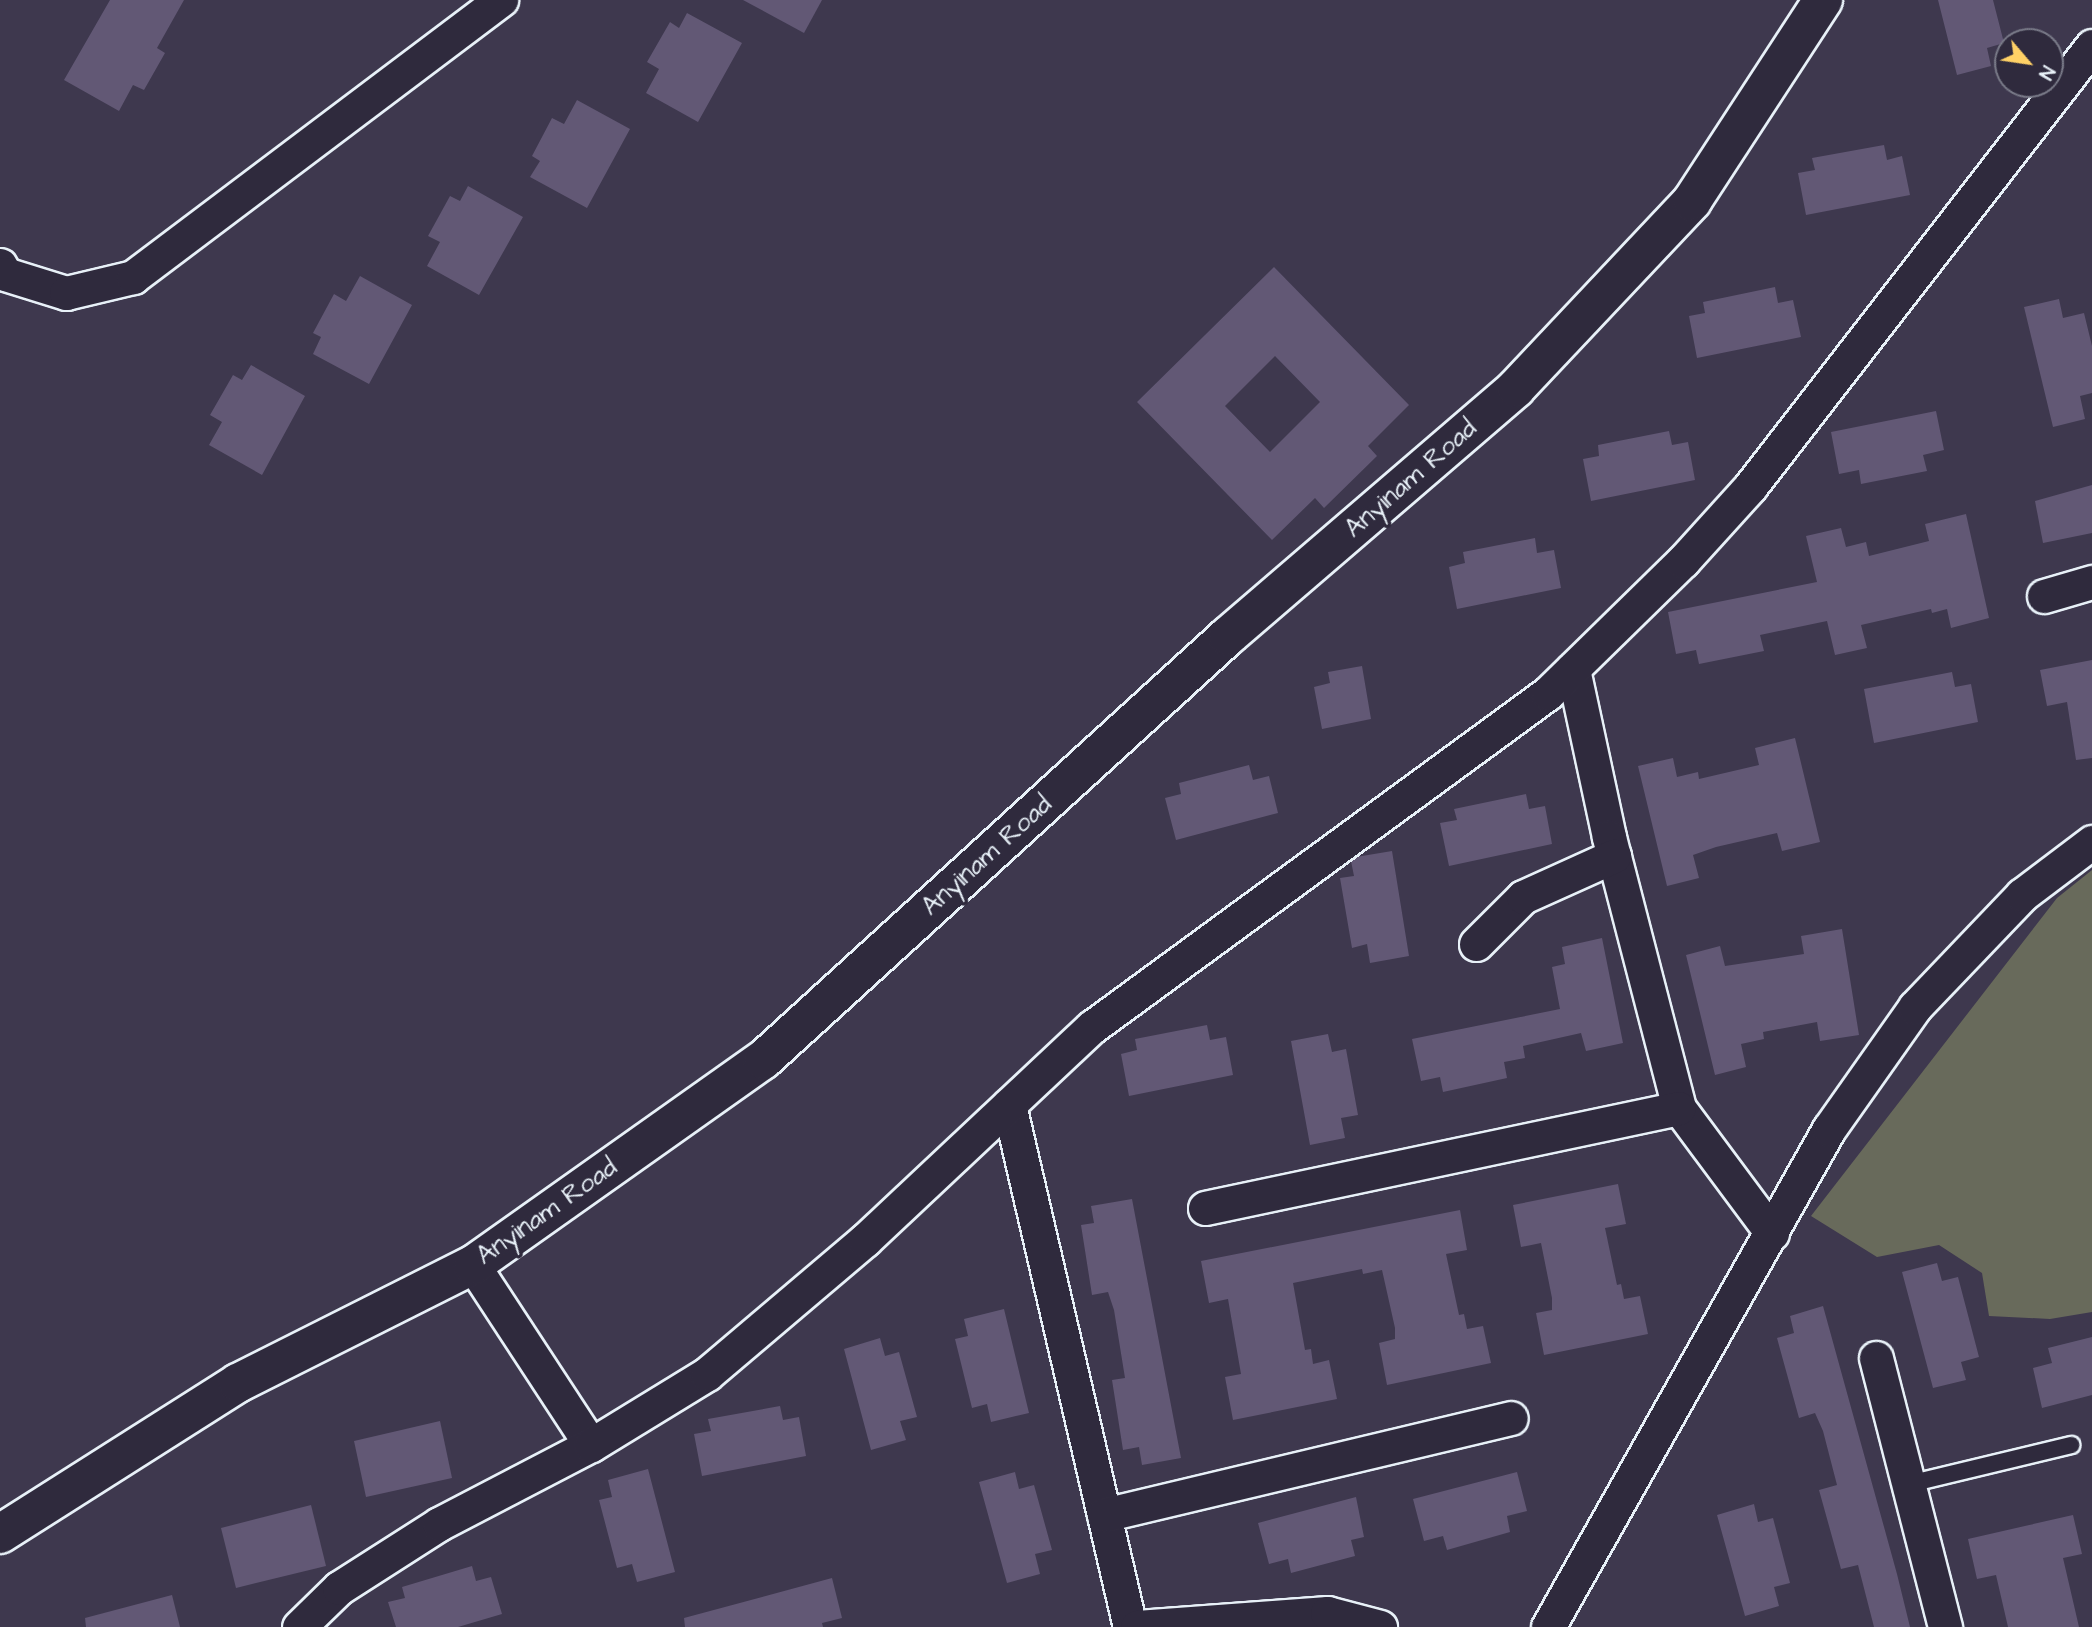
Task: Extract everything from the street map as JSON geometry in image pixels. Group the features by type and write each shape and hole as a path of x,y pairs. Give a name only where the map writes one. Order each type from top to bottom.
{"street":[{"path":"0,265 5,274 66,293 133,277 501,0"},
{"name":"Anyinam Road","path":"0,1534 238,1383 473,1265 763,1060 1228,636 1517,388 1692,201 1823,0"},
{"path":"299,1627 339,1588 439,1524 591,1445 707,1374 865,1240 1092,1027 1548,693 1683,561 1750,487 2092,46"},
{"path":"2044,596 2092,582"},
{"path":"1573,669 1615,856 1679,1108 1772,1233"},
{"path":"1548,1627 1829,1129 1915,1007 2022,895 2092,842"},
{"path":"1476,944 1523,897 1615,856"},
{"path":"1009,1105 1130,1627"},
{"path":"1205,1208 1679,1108"},
{"path":"473,1265 591,1445"},
{"path":"1876,1358 1945,1627"},
{"path":"1104,1516 1511,1418"},
{"path":"1137,1627 1327,1613 1380,1627"}],"lane":[{"path":"1909,1484 2071,1445"}],"green space":[{"path":"2092,870 2092,1312 2050,1319 1989,1316 1982,1273 1939,1245 1877,1257 1811,1216 2057,898"}],"building":[{"path":"110,0 184,0 157,48 165,53 144,90 133,85 119,111 64,80"},
{"path":"743,0 822,0 804,33"},
{"path":"1938,0 1993,0 2000,28 1994,28 1994,46 1987,48 1991,66 1957,75"},
{"path":"687,13 742,43 698,122 646,93 659,69 647,62 670,22 679,28"},
{"path":"577,100 630,129 587,208 530,177 540,161 532,156 552,118 564,124"},
{"path":"1884,145 1887,160 1902,156 1910,195 1806,215 1798,173 1815,170 1812,158"},
{"path":"468,186 523,217 479,295 427,266 440,242 428,236 450,196 460,201"},
{"path":"1274,267 1409,405 1368,446 1377,456 1324,508 1315,498 1272,540 1137,402","holes":["1275,356 1320,402 1270,452 1225,406"]},
{"path":"360,276 412,305 369,384 313,354 321,337 313,333 334,294 346,301"},
{"path":"1775,287 1778,303 1793,300 1801,337 1697,358 1689,316 1705,313 1703,302"},
{"path":"2059,299 2063,318 2084,313 2092,346 2092,393 2080,396 2085,419 2053,427 2024,307"},
{"path":"251,365 305,396 262,475 209,445 222,422 210,415 233,375 242,380"},
{"path":"1936,411 1944,450 1923,455 1927,471 1861,484 1859,470 1839,474 1831,432"},
{"path":"1669,431 1672,445 1688,442 1695,480 1591,501 1583,459 1599,456 1598,445"},
{"path":"2092,485 2092,533 2043,543 2035,501"},
{"path":"1966,514 1989,618 1951,628 1947,609 1932,613 1931,609 1861,625 1867,648 1835,655 1827,621 1760,635 1764,651 1699,664 1696,650 1676,654 1668,612 1817,582 1806,536 1841,528 1846,547 1866,542 1869,556 1929,541 1925,524"},
{"path":"1535,538 1537,553 1554,550 1561,588 1457,609 1449,567 1465,563 1463,552"},
{"path":"2092,660 2092,758 2076,760 2067,702 2047,706 2040,670"},
{"path":"1362,666 1371,719 1322,729 1314,687 1330,683 1328,672"},
{"path":"1952,672 1955,687 1971,684 1978,722 1874,743 1864,689"},
{"path":"1795,738 1820,842 1782,851 1777,833 1716,847 1693,855 1699,878 1667,886 1638,766 1673,758 1677,777 1698,772 1699,779 1759,765 1755,748"},
{"path":"1249,765 1253,780 1269,776 1278,813 1176,840 1165,798 1181,794 1179,783"},
{"path":"1526,794 1529,809 1545,806 1552,844 1449,866 1440,823 1457,820 1454,809"},
{"path":"1392,851 1409,956 1370,963 1367,944 1352,948 1340,878 1354,876 1351,861 1356,857"},
{"path":"1842,929 1859,1035 1820,1041 1817,1022 1763,1032 1764,1039 1741,1044 1746,1067 1715,1075 1686,955 1720,946 1725,966 1804,954 1801,936"},
{"path":"1602,938 1623,1043 1586,1051 1581,1033 1523,1046 1525,1058 1504,1062 1507,1078 1443,1092 1440,1077 1421,1081 1412,1039 1560,1009 1552,967 1565,964 1562,947"},
{"path":"1207,1025 1210,1040 1226,1037 1233,1075 1129,1096 1121,1054 1137,1050 1135,1039"},
{"path":"1328,1034 1332,1052 1346,1049 1358,1115 1341,1118 1345,1138 1310,1145 1291,1041"},
{"path":"1618,1184 1626,1224 1605,1228 1617,1285 1621,1284 1624,1299 1640,1296 1648,1334 1544,1355 1536,1313 1552,1310 1552,1298 1541,1243 1521,1247 1513,1205"},
{"path":"1132,1199 1181,1458 1142,1465 1139,1447 1123,1450 1112,1380 1125,1378 1114,1310 1108,1292 1092,1295 1081,1225 1094,1223 1091,1206"},
{"path":"1460,1210 1467,1250 1446,1254 1459,1315 1464,1314 1467,1329 1483,1326 1491,1363 1387,1385 1379,1343 1395,1339 1395,1328 1382,1270 1363,1274 1362,1269 1293,1283 1305,1350 1311,1349 1313,1364 1329,1360 1337,1399 1233,1420 1225,1377 1241,1374 1228,1299 1209,1303 1201,1261"},
{"path":"1937,1263 1942,1281 1958,1277 1979,1357 1961,1362 1966,1380 1933,1388 1902,1272"},
{"path":"1823,1306 1910,1627 1874,1627 1858,1565 1841,1569 1819,1490 1837,1485 1823,1431 1815,1413 1799,1418 1777,1338 1794,1333 1790,1316"},
{"path":"1004,1309 1029,1413 991,1422 987,1404 972,1408 955,1339 968,1336 964,1319"},
{"path":"2092,1337 2092,1395 2042,1408 2033,1368 2052,1363 2048,1348"},
{"path":"880,1338 885,1356 899,1352 917,1417 900,1421 906,1440 871,1450 844,1349"},
{"path":"780,1406 783,1420 799,1417 806,1456 702,1476 694,1434 711,1431 708,1419"},
{"path":"440,1421 452,1478 366,1497 354,1441"},
{"path":"648,1469 675,1572 637,1582 632,1564 617,1568 599,1500 612,1497 608,1480"},
{"path":"1015,1472 1019,1489 1034,1485 1052,1550 1035,1554 1040,1574 1007,1583 979,1482"},
{"path":"1517,1472 1527,1511 1507,1516 1510,1532 1447,1550 1443,1536 1424,1541 1413,1499"},
{"path":"1356,1497 1364,1537 1351,1540 1355,1556 1291,1573 1288,1559 1269,1564 1258,1523"},
{"path":"1754,1504 1758,1522 1773,1518 1790,1583 1774,1587 1779,1606 1745,1616 1717,1515"},
{"path":"311,1505 326,1566 236,1588 221,1528"},
{"path":"2073,1515 2082,1554 2063,1558 2079,1627 2008,1627 1996,1575 1977,1579 1968,1539"},
{"path":"472,1566 476,1581 491,1577 502,1614 458,1627 396,1627 388,1602 405,1598 402,1587"},
{"path":"832,1578 842,1618 822,1623 823,1627 685,1627 684,1618"},
{"path":"172,1595 180,1627 86,1627 85,1618"}]}
